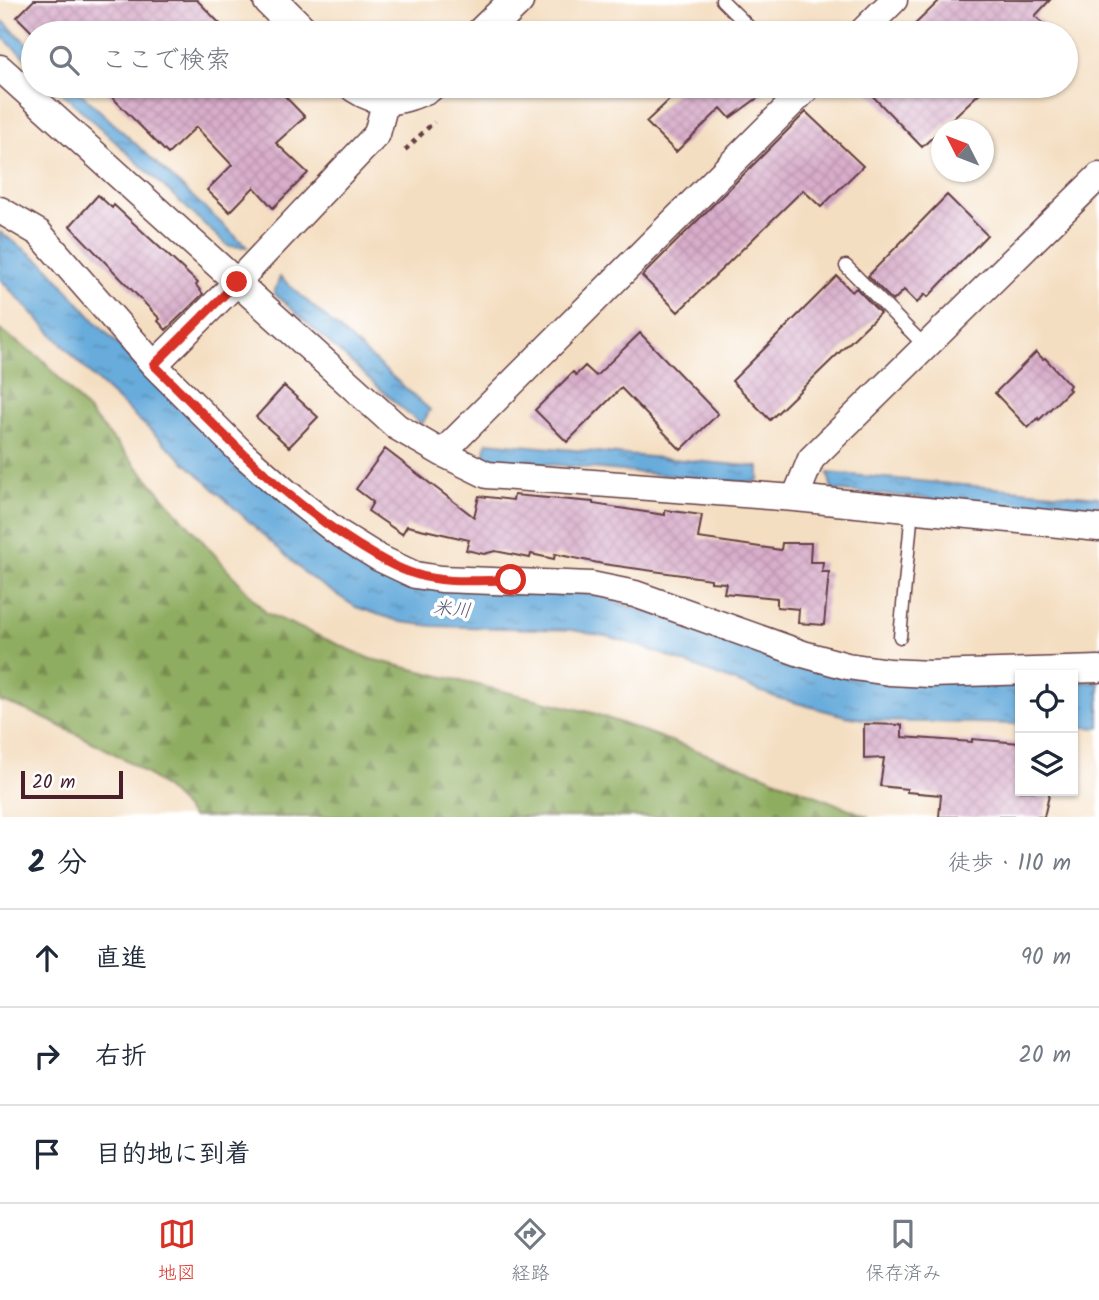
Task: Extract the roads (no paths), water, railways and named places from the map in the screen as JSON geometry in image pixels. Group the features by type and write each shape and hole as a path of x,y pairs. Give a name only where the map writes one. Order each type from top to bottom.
{"street":[{"path":"270,0 291,21"},
{"path":"495,21 517,0"},
{"path":"873,21 894,0"},
{"path":"0,68 21,87"},
{"path":"33,98 397,426 442,453 487,474 795,498 1099,528"},
{"path":"154,365 377,134 372,98"},
{"path":"442,453 796,98"},
{"path":"795,498 811,459 1099,176"},
{"path":"0,210 39,233 154,365 244,455 286,492 337,532 379,558 415,575 441,579 591,585 635,594 803,654 847,666 889,672 930,674 1099,669"}],"lane":[{"path":"722,0 743,21"},
{"path":"846,266 925,346"},
{"path":"900,637 912,510"}],"water":[{"path":"0,21 21,38 21,54 0,35"},
{"path":"68,98 86,98 247,247 228,246"},
{"name":"米川","path":"0,232 45,264 136,363 343,551 600,596 843,676 1015,680 1015,724 875,721 845,716 778,698 610,637 572,630 433,626 401,622 356,607 308,576 96,380 0,279"},
{"path":"280,277 430,410 422,424 274,293"},
{"path":"487,442 759,467 759,479 750,483 484,458"},
{"path":"828,473 1099,497 1099,513 832,490"},
{"path":"1078,681 1099,683 1099,728 1078,726"}]}
